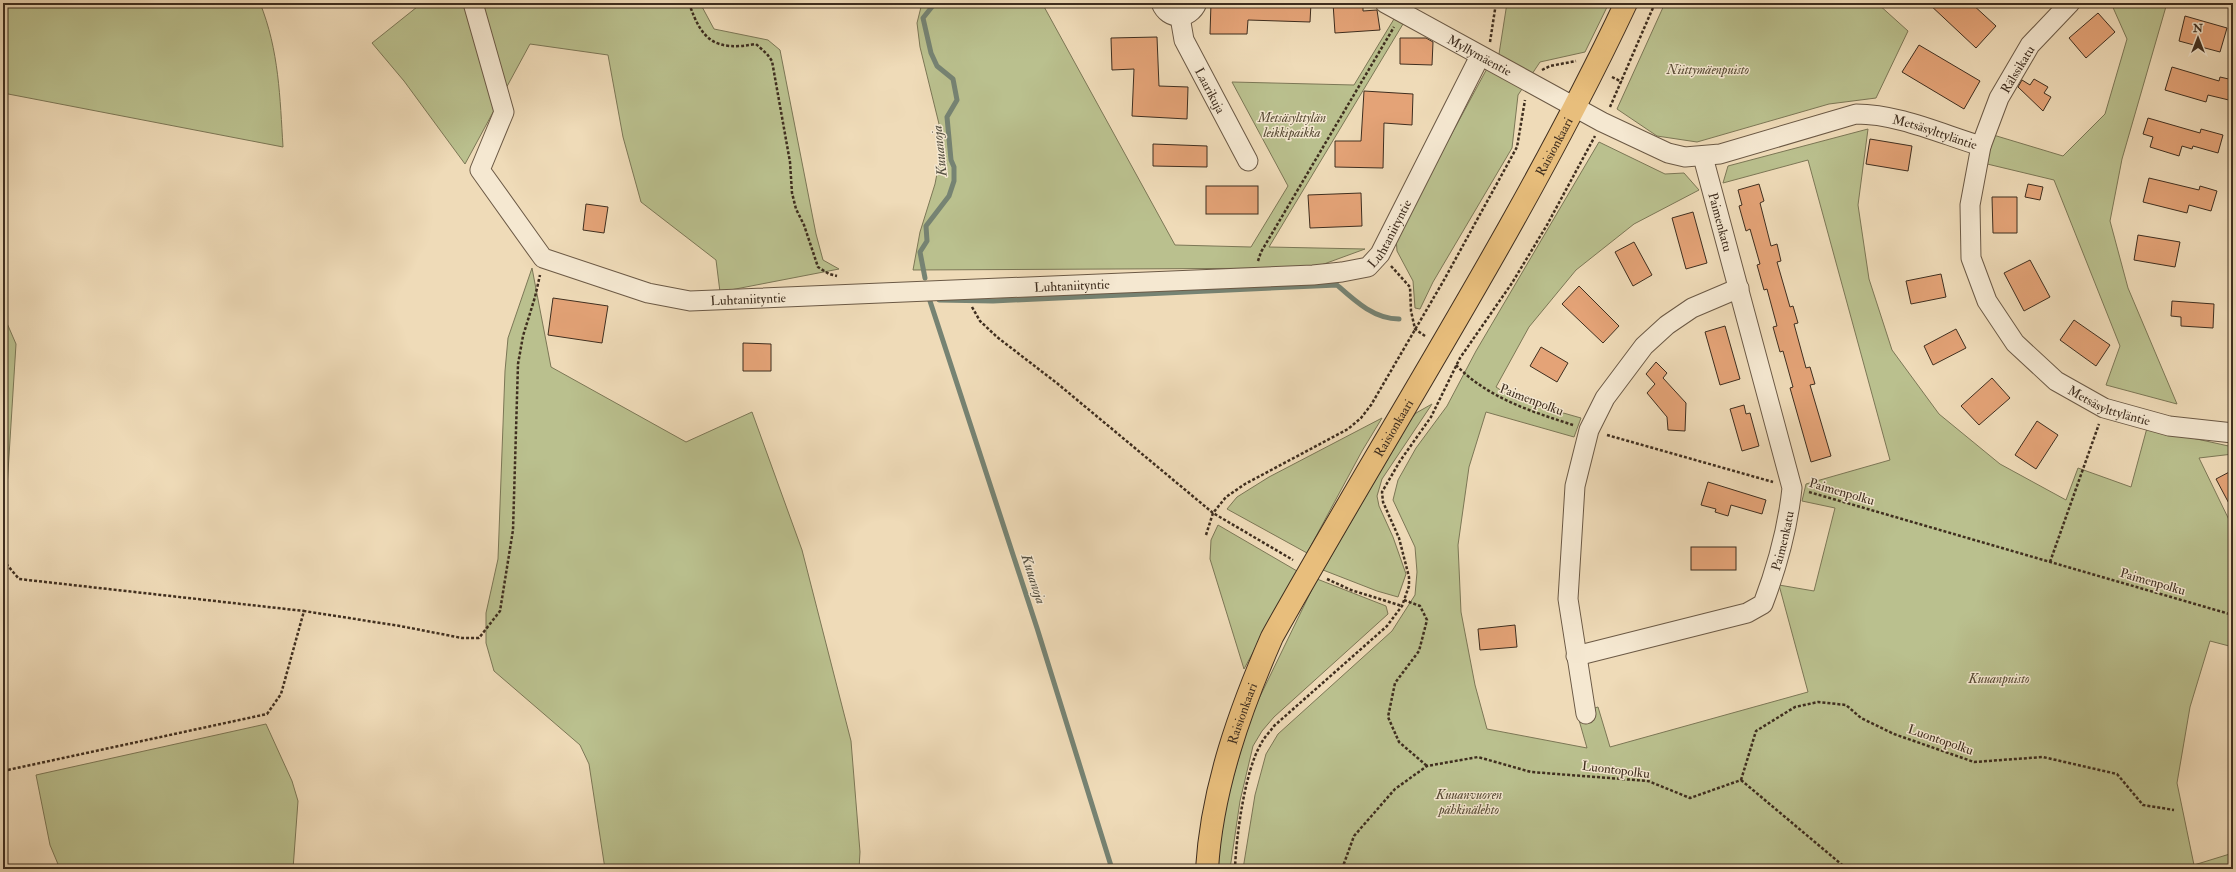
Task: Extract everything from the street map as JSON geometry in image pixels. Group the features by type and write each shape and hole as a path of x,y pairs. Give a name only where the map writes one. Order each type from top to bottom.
{"main road":[{"name":"Raisionkaari","path":"1207,869 1220,788 1233,738 1249,689 1267,650 1305,578 1441,346 1575,106 1626,3"}],"street":[{"path":"473,3 504,112 480,170 543,258"},
{"path":"1161,3 1169,14 1180,17 1192,12 1197,3"},
{"name":"Myllymäentie","path":"1385,3 1402,13 1485,52 1532,85 1575,106"},
{"name":"Rälssikatu","path":"1980,146 1999,98 2030,45 2070,3"},
{"name":"Laarikuja","path":"1180,17 1184,40 1248,161"},
{"name":"Luhtaniityntie","path":"543,258 648,293 690,301 1254,278 1342,272 1368,267 1380,254 1485,52"},
{"name":"Metsäsylttyläntie","path":"1575,106 1602,122 1668,153 1685,158 1720,154 1856,114 1873,114 1891,118 1980,146 1970,204 1970,258 1987,301 2015,343 2056,381 2104,408 2169,426 2233,433"},
{"name":"Paimenkatu","path":"1576,656 1747,613 1764,604 1770,586 1788,514 1792,488 1703,157"},
{"path":"1586,714 1568,599 1570,542 1575,486 1589,430 1606,398 1644,346 1667,325 1692,308 1739,288"}],"path":[{"path":"689,3 695,21 707,37 719,44 735,48 756,44 772,61 788,151 792,193 796,209 804,225 818,267 829,274 840,276"},
{"path":"1485,52 1496,3"},
{"path":"1235,869 1244,802 1253,762 1261,744 1274,726 1386,626 1402,606 1409,586 1409,577 1399,540 1383,502 1382,492 1391,474 1431,417 1460,358 1512,283 1547,225 1622,82 1655,3"},
{"path":"1254,278 1260,252 1402,13"},
{"path":"1206,535 1213,513 1226,497 1245,484 1348,429 1361,418 1371,406 1517,148 1524,102 1539,72 1550,66 1576,61 1595,68 1622,82"},
{"path":"1380,254 1410,287 1411,311 1415,330 1460,358"},
{"path":"3,560 19,579 304,611 400,626 462,638 479,638 500,611 513,530 518,364 522,336 535,297 543,258"},
{"path":"972,307 980,321 997,337 1058,384 1213,513 1293,560"},
{"name":"Paimenpolku","path":"1456,365 1471,381 1489,393 1544,416 2233,615"},
{"path":"2050,562 2104,408"},
{"path":"1327,579 1351,590 1402,606"},
{"path":"1404,600 1420,606 1427,620 1419,651 1395,683 1388,717 1399,742 1427,766"},
{"path":"3,771 268,714 282,694 304,611"},
{"name":"Luontopolku","path":"1342,869 1354,836 1395,789 1427,766 1478,757 1530,772 1648,781 1690,798 1741,780 1756,731 1795,707 1818,702 1846,705 1861,718 1894,734 1974,762 2043,757 2117,774 2143,805 2174,810"},
{"path":"1741,780 1847,869"}],"green space":[{"path":"3,3 260,3 271,38 278,74 283,147 3,93"},
{"path":"422,3 700,3 714,29 768,40 780,50 816,234 823,260 839,269 720,292 716,260 641,202 623,137 608,55 530,44 465,164 404,81 372,43"},
{"name":"Metsäsylttylän leikkipaikka","path":"922,3 1042,3 1175,245 1251,247 1288,186 1232,82 1354,85 1394,19 1403,24 1269,247 1365,249 1313,268 913,270 920,232 935,184 940,158 941,132 920,47 917,23"},
{"path":"1507,3 1609,3 1585,52 1540,62 1518,95 1512,148 1433,282 1420,309 1415,308 1413,281 1397,251 1396,237 1490,63 1499,54"},
{"name":"Niittymäenpuisto","path":"1665,3 1877,3 1908,31 1876,98 1829,104 1697,142 1657,136 1617,109"},
{"path":"2111,3 2167,3 2122,159 2110,221 2128,288 2177,404 2106,385 2120,346 2054,180 1983,163 1990,134 2063,156 2105,114 2127,39"},
{"name":"Kuuanpuisto","path":"1868,129 1858,205 1869,279 1892,350 1939,414 2000,464 2066,500 2078,468 2131,487 2147,428 2233,447 2233,454 2199,458 2233,528 2233,647 2210,641 2190,707 2177,783 2194,865 2233,853 2233,868 1243,869 1255,795 1266,754 1278,734 1392,631 1415,595 1417,572 1415,547 1393,500 1398,480 1416,448 1447,406 1476,351 1599,142 1665,174 1684,173 1699,190 1634,224 1576,270 1529,327 1496,387 1514,399 1581,418 1574,437 1486,412 1469,467 1458,545 1461,612 1475,685 1487,729 1587,748 1577,713 1598,707 1610,747 1808,692 1779,585 1814,591 1835,508 1802,501 1806,484 1890,460 1808,160 1723,183 1728,166"},
{"path":"532,268 551,367 686,442 752,412 802,550 851,741 860,852 859,869 605,869 589,764 580,745 494,671 486,643 486,613 498,559 505,371 508,338"},
{"path":"3,314 16,344 3,552"},
{"path":"1432,404 1382,479 1377,496 1379,506 1393,537 1406,574 1398,597 1377,591 1323,570 1411,419 1416,413"},
{"path":"1382,418 1362,451 1307,553 1227,509 1237,497 1269,477"},
{"path":"1218,525 1297,571 1244,669 1210,559 1211,540"},
{"path":"1317,579 1386,606 1388,614 1274,717 1262,731 1253,746 1240,801 1230,869 1216,869 1227,799 1251,715"},
{"path":"266,724 292,781 298,801 293,869 60,869 50,845 36,775"}],"building":[{"path":"1211,3 1311,3 1310,22 1248,20 1247,34 1210,34"},
{"path":"1333,3 1363,3 1363,11 1377,10 1380,30 1335,33"},
{"path":"1928,3 1971,3 1996,26 1976,48"},
{"path":"2098,13 2115,32 2086,58 2069,38"},
{"path":"2185,16 2227,28 2220,52 2179,41"},
{"path":"1157,37 1159,86 1188,87 1187,119 1132,116 1134,69 1112,70 1111,38"},
{"path":"1400,38 1426,38 1433,42 1432,65 1400,64"},
{"path":"1919,45 1980,81 1964,109 1902,72"},
{"path":"2172,67 2219,81 2220,77 2233,80 2233,101 2208,95 2206,102 2165,90"},
{"path":"2034,79 2048,87 2044,93 2051,97 2043,111 2018,87 2022,80 2030,85"},
{"path":"1364,91 1413,94 1412,125 1384,123 1383,168 1335,167 1335,141 1361,141"},
{"path":"2148,118 2200,133 2201,129 2223,135 2218,153 2193,146 2192,149 2182,146 2179,156 2150,147 2153,137 2143,134"},
{"path":"1870,139 1912,146 1908,171 1866,164"},
{"path":"1153,144 1207,146 1207,167 1153,166"},
{"path":"2149,178 2199,190 2200,186 2217,191 2211,211 2189,205 2187,213 2143,202"},
{"path":"1759,184 1764,201 1760,203 1771,246 1777,244 1781,261 1777,262 1790,307 1793,306 1798,323 1794,324 1806,368 1810,367 1815,384 1810,385 1831,456 1811,462 1790,388 1793,387 1783,351 1780,352 1773,327 1777,326 1767,289 1764,290 1757,265 1760,264 1750,229 1746,231 1739,206 1742,205 1738,190"},
{"path":"2028,184 2043,187 2040,200 2025,197"},
{"path":"1206,186 1258,186 1258,214 1206,214"},
{"path":"1361,193 1362,226 1310,228 1308,195"},
{"path":"1992,197 2017,197 2017,233 1993,233"},
{"path":"586,204 608,207 604,233 583,230"},
{"path":"1693,212 1707,263 1686,269 1672,218"},
{"path":"2138,235 2180,242 2175,267 2134,260"},
{"path":"1634,242 1652,275 1633,286 1615,252"},
{"path":"2030,260 2050,297 2024,311 2004,273"},
{"path":"1941,274 1946,297 1911,304 1906,281"},
{"path":"1579,286 1619,326 1603,343 1562,304"},
{"path":"553,298 608,306 602,343 548,335"},
{"path":"2172,301 2214,304 2213,328 2181,326 2181,317 2171,316"},
{"path":"2074,320 2110,345 2096,366 2060,340"},
{"path":"1725,326 1740,379 1720,385 1705,332"},
{"path":"1956,329 1966,348 1933,365 1924,346"},
{"path":"743,343 771,344 771,371 743,371"},
{"path":"1541,347 1568,363 1557,382 1530,366"},
{"path":"1656,362 1667,373 1663,378 1686,403 1685,431 1668,430 1667,417 1647,393 1655,384 1646,374"},
{"path":"1992,378 2010,398 1979,425 1961,406"},
{"path":"1744,405 1746,414 1750,413 1759,446 1742,451 1730,409"},
{"path":"2037,421 2058,435 2036,469 2015,455"},
{"path":"2233,470 2233,511 2216,479"},
{"path":"1708,482 1766,500 1762,514 1731,505 1728,516 1715,512 1716,509 1701,505"},
{"path":"1691,547 1736,547 1736,570 1691,570"},
{"path":"1515,625 1517,647 1480,650 1478,629"}],"waterway":[{"name":"Kuuanoja","path":"925,278 920,252 927,241 926,226 949,196 954,181 954,167 951,160 947,117 957,100 953,79 937,66 931,53 923,18 935,3"},
{"path":"939,300 993,301 1337,285 1365,308 1381,316 1399,319"},
{"name":"Kuuanoja","path":"929,298 1037,628 1112,869"}],"park label":[{"name":"Kuuanvuoren pähkinälehto","path":"1469,802"}]}
